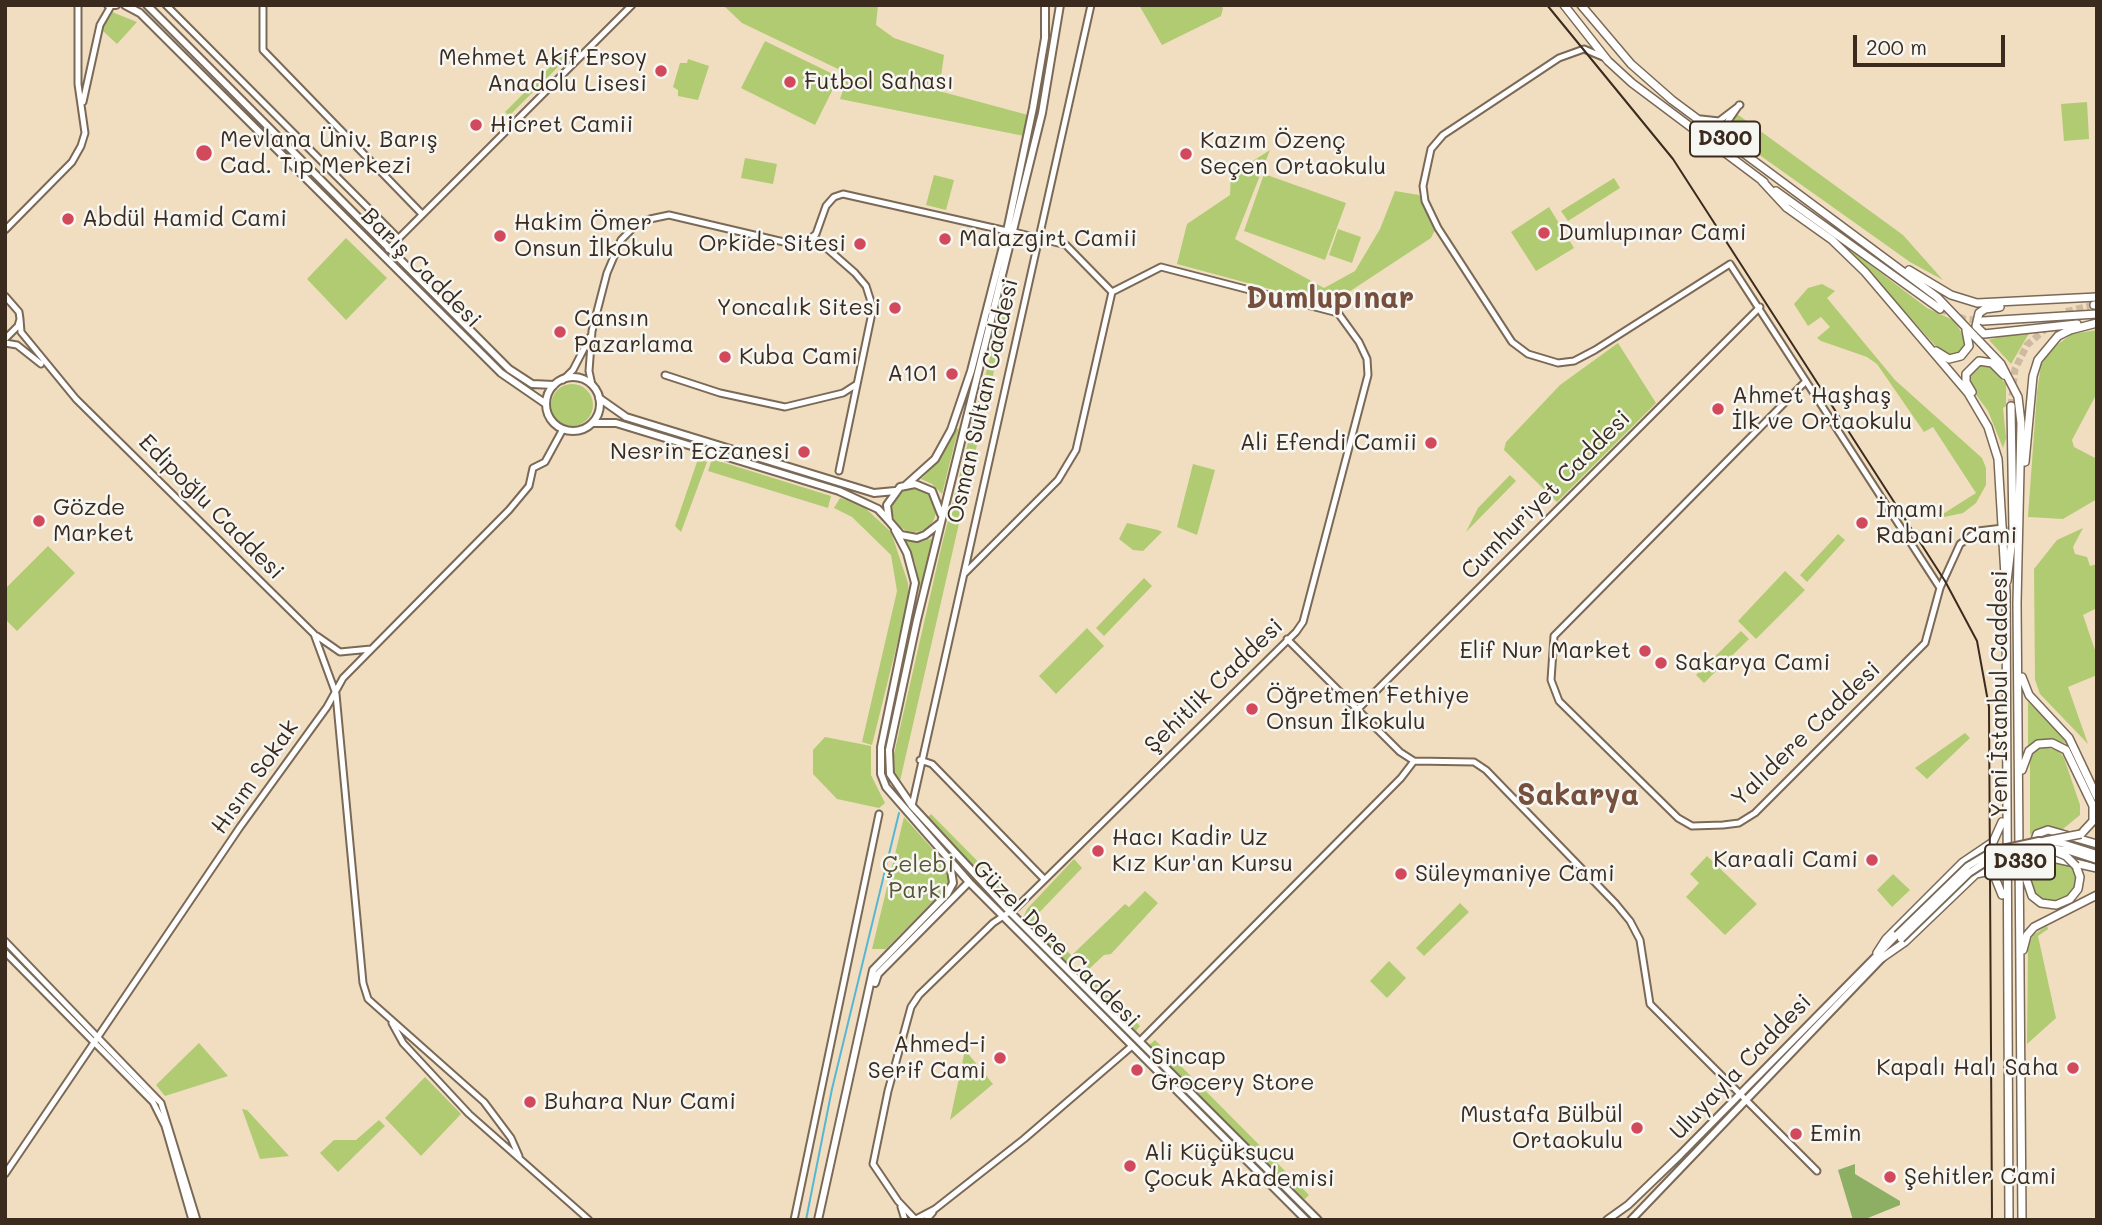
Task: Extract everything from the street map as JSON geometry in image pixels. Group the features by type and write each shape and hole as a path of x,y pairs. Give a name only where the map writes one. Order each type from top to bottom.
{"highway":[{"name":"D300","path":"1564,5 1608,61 1632,83 1762,181 1940,309"},
{"name":"D300","path":"1581,5 1631,64 1694,117 1884,256 1951,295 1977,303 2096,303"},
{"path":"1762,181 1787,208 1848,254 1968,393 1982,415"},
{"path":"1884,256 1950,310 2001,364 2013,387 2021,423 2021,505"},
{"path":"2011,304 1979,313 1976,322 1979,331 1990,336 2015,328 2097,323"},
{"path":"1915,331 1941,355 1949,359 1961,356 1969,346 1970,338 1950,310"},
{"path":"1983,321 2097,314"},
{"name":"D330","path":"2021,505 2033,376 2038,360 2059,336 2070,330 2097,323"},
{"path":"2006,592 1998,459 1978,401 1966,382 1966,374 1979,361 1992,363 2013,387"},
{"name":"D330","path":"2006,592 2013,530 2011,406"},
{"name":"Yeni İstanbul Caddesi","path":"2021,505 2019,961 2022,1220"},
{"name":"Yeni İstanbul Caddesi","path":"2006,592 2005,911 2009,1220"},
{"path":"2019,666 2029,695 2069,738 2097,797"},
{"path":"2020,781 2025,758 2034,746 2048,742 2062,747 2072,759 2093,806 2092,821 2081,834 2045,844"},
{"path":"1879,955 1886,939 1968,858 1996,839 2005,807"},
{"path":"2097,844 2048,830 2040,831 2034,843 2039,855 2097,868"},
{"path":"2020,853 2029,892 2045,904 2060,904 2073,896 2080,881 2076,866 2066,856 2045,844"},
{"path":"1879,955 1905,942 1978,873 1979,864 1968,858"},
{"path":"1978,873 1988,873 1996,878 2005,911"},
{"path":"2019,961 2027,934 2034,927 2097,895"}],"main road":[{"name":"Barış Caddesi","path":"125,5 144,16 502,373 547,404"},
{"name":"Barış Caddesi","path":"147,5 509,369 532,384 554,386"},
{"path":"1010,231 1044,50 1047,16 1045,5"},
{"path":"906,485 915,484 932,491 938,498 941,520 925,535 917,537 895,530 878,509 839,491 616,423 592,423 578,430 563,429 551,419 547,404 554,386 563,380 578,378 592,385 599,398 626,417 874,493 895,491 906,485 935,459 951,430 971,372 1042,113 1060,5"},
{"name":"Güzel Dere Caddesi","path":"1010,231 941,520 888,762 894,784 1011,913 1318,1220"},
{"path":"592,423 599,412 599,398"},
{"path":"889,521 887,505 895,491"},
{"name":"Güzel Dere Caddesi","path":"895,530 907,553 915,583 881,747 881,774 895,800 969,882 1306,1220"},
{"path":"2045,844 2097,854"},
{"path":"2045,844 2097,860"},
{"name":"Uluyayla Caddesi","path":"1607,1220 1628,1205 1879,955 1980,864 2008,852 2045,844"},
{"path":"818,1220 873,970 947,894 953,883 953,871 948,859"},
{"path":"866,1008 878,974 969,882"},
{"name":"Uluyayla Caddesi","path":"1631,1220 1745,1102 1879,955"}],"street":[{"path":"7,230 72,162 85,133 78,84 78,5"},
{"path":"82,106 100,25 112,5"},
{"name":"Barış Caddesi","path":"166,5 398,238"},
{"path":"263,5 262,50 422,214"},
{"path":"387,249 632,5"},
{"name":"Osman Sultan Caddesi","path":"912,806 920,760 1091,5"},
{"path":"1608,61 1584,49 1559,58 1443,135 1431,149 1423,186 1425,201 1438,228 1512,342 1528,354 1558,363 1574,361 1595,350 1730,264 1940,588"},
{"path":"1694,117 1719,121 1740,105 1727,124 1727,133 1734,145"},
{"path":"592,385 589,371 593,331 614,250 633,228 650,219 669,215 788,243 806,242 814,237 825,206 834,197 843,194 1066,245 1112,292 1076,450 1058,480 962,576"},
{"path":"814,237 855,273 866,286 872,303 839,471"},
{"name":"Şehitlik Caddesi","path":"1011,913 1303,622 1368,375 1367,359 1359,342 1338,313 1161,267 1112,292"},
{"path":"6,297 19,312 20,332 49,370"},
{"name":"Cumhuriyet Caddesi","path":"1358,709 1760,307"},
{"path":"20,319 18,326 5,341 17,345 49,370"},
{"path":"563,380 573,370 593,331"},
{"name":"Edipoğlu Caddesi","path":"49,370 314,634 332,679 335,694 363,983 368,999 390,1019"},
{"path":"665,374 720,393 785,407 843,393 857,384"},
{"name":"Yalıdere Caddesi","path":"1806,381 1554,636 1551,680 1559,701 1678,818 1692,826 1739,823 1755,813 1925,642 1940,588 1964,540 1979,531 2003,528"},
{"name":"Hısım Sokak","path":"5,1174 335,694 343,678 509,510 529,486 533,468 545,462 563,429"},
{"path":"314,634 340,653 371,649"},
{"path":"1287,639 1414,761 1474,762 1486,770 1552,836 1630,921 1640,940 1650,1004 1738,1095 1817,1171"},
{"path":"920,760 932,764 1044,879"},
{"path":"1140,1041 1395,784 1414,761"},
{"path":"794,1220 879,814"},
{"path":"915,1219 898,1201 873,1164 906,1017 919,995 1002,915 1011,913"},
{"path":"5,941 96,1039"},
{"path":"5,952 161,1103 194,1220"},
{"path":"390,1019 410,1033 484,1102 512,1138 519,1156"},
{"path":"390,1019 403,1043 469,1114 589,1220"},
{"path":"926,1220 935,1209 1132,1046"},
{"path":"898,1201 906,1220 915,1219 935,1209"}],"green space":[{"path":"723,5 878,5 876,25 894,38 944,55 939,91 1028,115 1024,136 840,99 845,84 838,69 742,23"},
{"path":"1139,5 1220,5 1223,8 1221,16 1162,45"},
{"path":"112,12 137,22 117,44 103,31 107,14"},
{"name":"Futbol Sahası","path":"765,41 839,77 815,125 741,88"},
{"path":"568,49 572,53 509,116 505,112"},
{"path":"688,59 709,66 698,100 678,96 678,90 673,87 680,63 687,63"},
{"path":"2087,102 2089,139 2064,141 2061,104"},
{"path":"1737,114 1903,235 1943,280 1910,262 1744,144 1733,130 1727,128"},
{"path":"1270,150 1235,239 1324,288 1355,271 1380,229 1395,191 1419,195 1435,230 1431,238 1329,305 1177,264 1187,224 1230,195 1231,175"},
{"path":"745,158 777,164 773,184 741,178"},
{"path":"1264,174 1346,203 1325,260 1244,231"},
{"path":"934,175 954,180 946,210 926,205"},
{"path":"1614,178 1620,188 1568,221 1561,211"},
{"path":"1549,207 1574,248 1536,271 1511,232"},
{"path":"1338,229 1361,237 1352,263 1329,255"},
{"path":"346,238 387,278 346,320 307,279"},
{"path":"1848,248 1927,308 1955,321 1966,341 1960,353 1950,356 1941,352"},
{"path":"1822,284 1835,291 1827,298 1895,380 1982,458 1986,468 1986,485 1976,503 1963,513 1935,519 1976,493 1933,427 1924,432 1877,364 1867,357 1817,338 1830,327 1821,317 1808,326 1794,304 1808,288"},
{"path":"1007,314 900,781 896,780 892,763 942,544 998,326 1002,316"},
{"path":"2031,330 2011,364 1989,340 2013,332"},
{"path":"2097,330 2097,393 2072,440 2074,447 2097,459 2097,499 2063,519 2028,517 2041,365 2050,350 2072,334"},
{"path":"1618,343 1656,403 1557,502 1504,450 1506,442 1560,385"},
{"path":"1979,364 1989,365 2006,384 2006,406 2003,408 2006,438 2003,448 1988,411 1969,385 1969,375"},
{"path":"572,384 587,390 593,405 587,420 572,426 557,420 551,405 557,390"},
{"path":"959,428 942,494 932,484 921,479 934,466 955,430"},
{"path":"698,459 707,462 681,532 675,526"},
{"path":"712,459 831,496 828,508 708,471"},
{"path":"1193,464 1215,470 1197,535 1177,527"},
{"path":"1510,475 1516,481 1466,532 1478,508"},
{"path":"914,488 929,495 936,510 929,525 914,532 899,525 892,510 899,495"},
{"path":"840,498 861,504 891,532 908,583 909,596 872,745 862,742 897,591 891,555 852,517 834,508"},
{"path":"1127,523 1162,532 1143,551 1133,550 1119,539"},
{"path":"2083,528 2073,547 2075,554 2087,557 2090,566 2097,564 2097,608 2083,615 2097,656 2097,675 2068,687 2088,744 2040,694 2035,680 2034,569 2057,540"},
{"path":"1838,534 1845,540 1807,582 1800,575"},
{"path":"934,538 920,590 915,562 905,540 921,542"},
{"path":"48,546 75,573 17,631 5,619 5,589"},
{"path":"1785,571 1805,590 1756,639 1738,621"},
{"path":"1144,578 1152,586 1104,636 1096,628"},
{"path":"1087,628 1104,646 1056,694 1039,676"},
{"path":"1741,631 1749,639 1704,683 1696,675"},
{"path":"2028,702 2056,727 2067,744 2050,738 2028,747"},
{"path":"1965,733 1970,738 1927,779 1915,768"},
{"path":"825,737 871,746 871,775 885,803 879,808 837,799 813,774 813,750"},
{"path":"2045,747 2059,751 2064,758 2080,805 2080,815 2063,829 2042,827 2030,835 2030,759 2037,749"},
{"path":"931,814 1011,895 1005,902 927,818"},
{"name":"Çelebi Parkı","path":"904,817 947,865 949,878 946,888 886,949 872,949"},
{"path":"1707,856 1757,904 1725,935 1686,897 1699,883 1690,874"},
{"path":"1074,859 1082,868 1034,918 1072,956 1066,962 1023,918 1027,909"},
{"path":"2038,860 2073,866 2077,877 2069,896 2055,902 2046,901 2031,889 2031,864 2038,864"},
{"path":"1893,874 1910,890 1892,907 1877,890"},
{"path":"1145,891 1158,903 1111,954 1104,955 1089,969 1073,954 1125,904 1129,907"},
{"path":"1460,903 1469,912 1424,956 1416,948"},
{"path":"2047,926 2048,929 2038,936 2056,1018 2027,1044 2028,947 2033,935"},
{"path":"1389,961 1406,978 1387,998 1370,981"},
{"path":"1085,970 1140,1026 1136,1031 1079,975"},
{"path":"1155,1040 1309,1195 1305,1199 1296,1194 1149,1045"},
{"path":"199,1043 228,1076 165,1096 156,1085"},
{"path":"965,1050 993,1084 950,1120"},
{"path":"425,1077 461,1114 421,1156 385,1118"},
{"path":"242,1109 247,1110 289,1156 260,1159"},
{"path":"379,1120 385,1126 338,1172 320,1153 334,1140 356,1140"},
{"path":"1855,1164 1855,1174 1900,1201 1900,1205 1863,1220 1853,1220 1838,1170"}],"waterway":[{"path":"806,1220 832,1089 899,813"}],"tunnel":[{"path":"2011,406 2015,369 2027,345 2065,312 2094,305"},
{"path":"1940,309 1964,319 1983,321"}],"tram line":[{"path":"1547,5 1673,159 1945,581 1977,641 1989,707 1992,1220"}],"place":[{"name":"Mehmet Akif Ersoy Anadolu Lisesi","path":"661,71"},
{"name":"Futbol Sahası","path":"790,82"},
{"name":"Hicret Camii","path":"476,125"},
{"name":"Mevlana Üniv. Barış Cad. Tıp Merkezi","path":"204,153"},
{"name":"Kazım Özenç Seçen Ortaokulu","path":"1186,154"},
{"name":"Abdül Hamid Cami","path":"68,219"},
{"name":"Dumlupınar Cami","path":"1544,233"},
{"name":"Hakim Ömer Onsun İlkokulu","path":"500,236"},
{"name":"Malazgirt Camii","path":"945,239"},
{"name":"Orkide Sitesi","path":"860,244"},
{"name":"Yoncalık Sitesi","path":"895,308"},
{"name":"Cansın Pazarlama","path":"560,332"},
{"name":"Kuba Cami","path":"725,357"},
{"name":"A101","path":"952,374"},
{"name":"Ahmet Haşhaş İlk ve Ortaokulu","path":"1718,409"},
{"name":"Ali Efendi Camii","path":"1431,443"},
{"name":"Nesrin Eczanesi","path":"804,452"},
{"name":"Gözde Market","path":"39,521"},
{"name":"İmamı Rabani Cami","path":"1862,523"},
{"name":"Elif Nur Market","path":"1645,651"},
{"name":"Sakarya Cami","path":"1661,663"},
{"name":"Öğretmen Fethiye Onsun İlkokulu","path":"1252,709"},
{"name":"Hacı Kadir Uz Kız Kur'an Kursu","path":"1098,851"},
{"name":"Karaali Cami","path":"1872,860"},
{"name":"Süleymaniye Cami","path":"1401,874"},
{"name":"Ahmed-i Serif Cami","path":"1000,1058"},
{"name":"Kapalı Halı Saha","path":"2073,1068"},
{"name":"Sincap Grocery Store","path":"1137,1070"},
{"name":"Buhara Nur Cami","path":"530,1102"},
{"name":"Mustafa Bülbül Ortaokulu","path":"1637,1128"},
{"name":"Emin","path":"1796,1134"},
{"name":"Ali Küçüksucu Çocuk Akademisi","path":"1130,1166"},
{"name":"Şehitler Cami","path":"1890,1177"}],"district":[{"name":"Dumlupınar","path":"1330,299"},
{"name":"Sakarya","path":"1578,796"}]}
